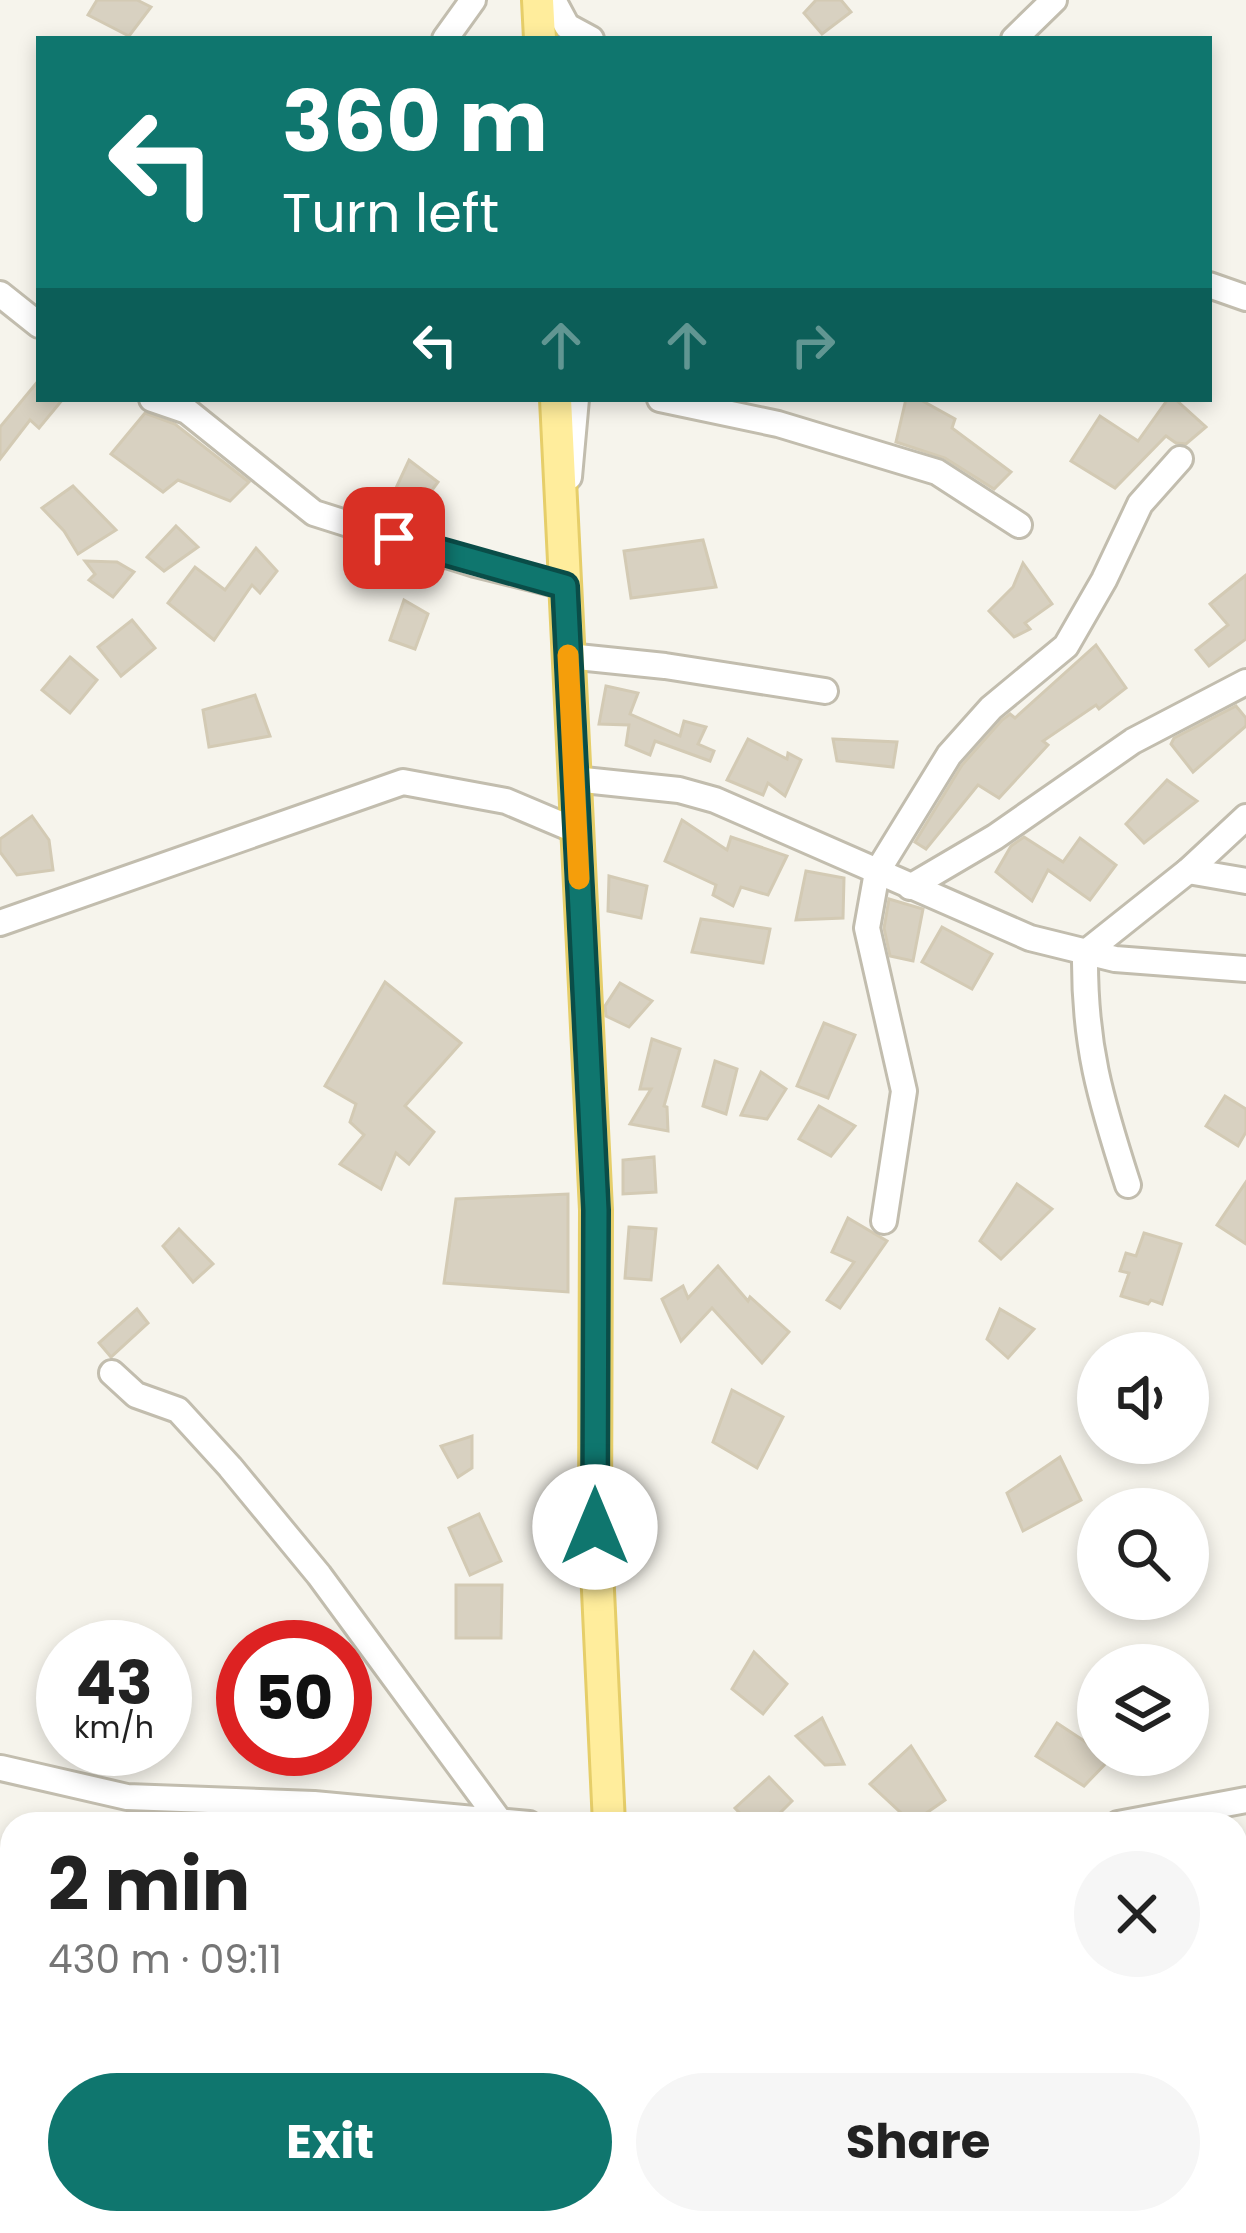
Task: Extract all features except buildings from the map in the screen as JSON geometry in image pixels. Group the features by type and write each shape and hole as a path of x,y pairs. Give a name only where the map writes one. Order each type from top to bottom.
{"main road":[{"path":"538,0 540,36"},
{"path":"556,402 596,1210 595,1527 608,1812"}],"street":[{"path":"447,36 472,0"},
{"path":"553,0 567,26 586,36"},
{"path":"1017,36 1054,0"},
{"path":"1212,286 1246,298"},
{"path":"0,294 36,323"},
{"path":"162,402 187,411 314,513 475,564 565,586"},
{"path":"562,527 577,402"},
{"path":"674,402 778,424 937,472 1019,525"},
{"path":"884,1221 904,1091 867,928 877,872 950,755 991,708 1066,646 1140,504 1180,458"},
{"path":"568,656 825,691"},
{"path":"910,887 994,837 1133,741 1246,682"},
{"path":"574,779 679,790 715,800 988,922 1085,953 1246,969"},
{"path":"0,923 404,782 506,801 577,831"},
{"path":"1085,953 1188,871 1246,817"},
{"path":"1188,871 1246,881"},
{"path":"1085,953 1084,1013 1096,1087 1128,1185"},
{"path":"112,1373 136,1395 178,1410 230,1467 319,1575 493,1812"},
{"path":"1,1768 128,1797 406,1812"},
{"path":"1182,1812 1246,1800"}],"slow traffic":[{"path":"568,655 579,879"}],"route":[{"path":"394,538 565,586 596,1210 595,1527"}]}
